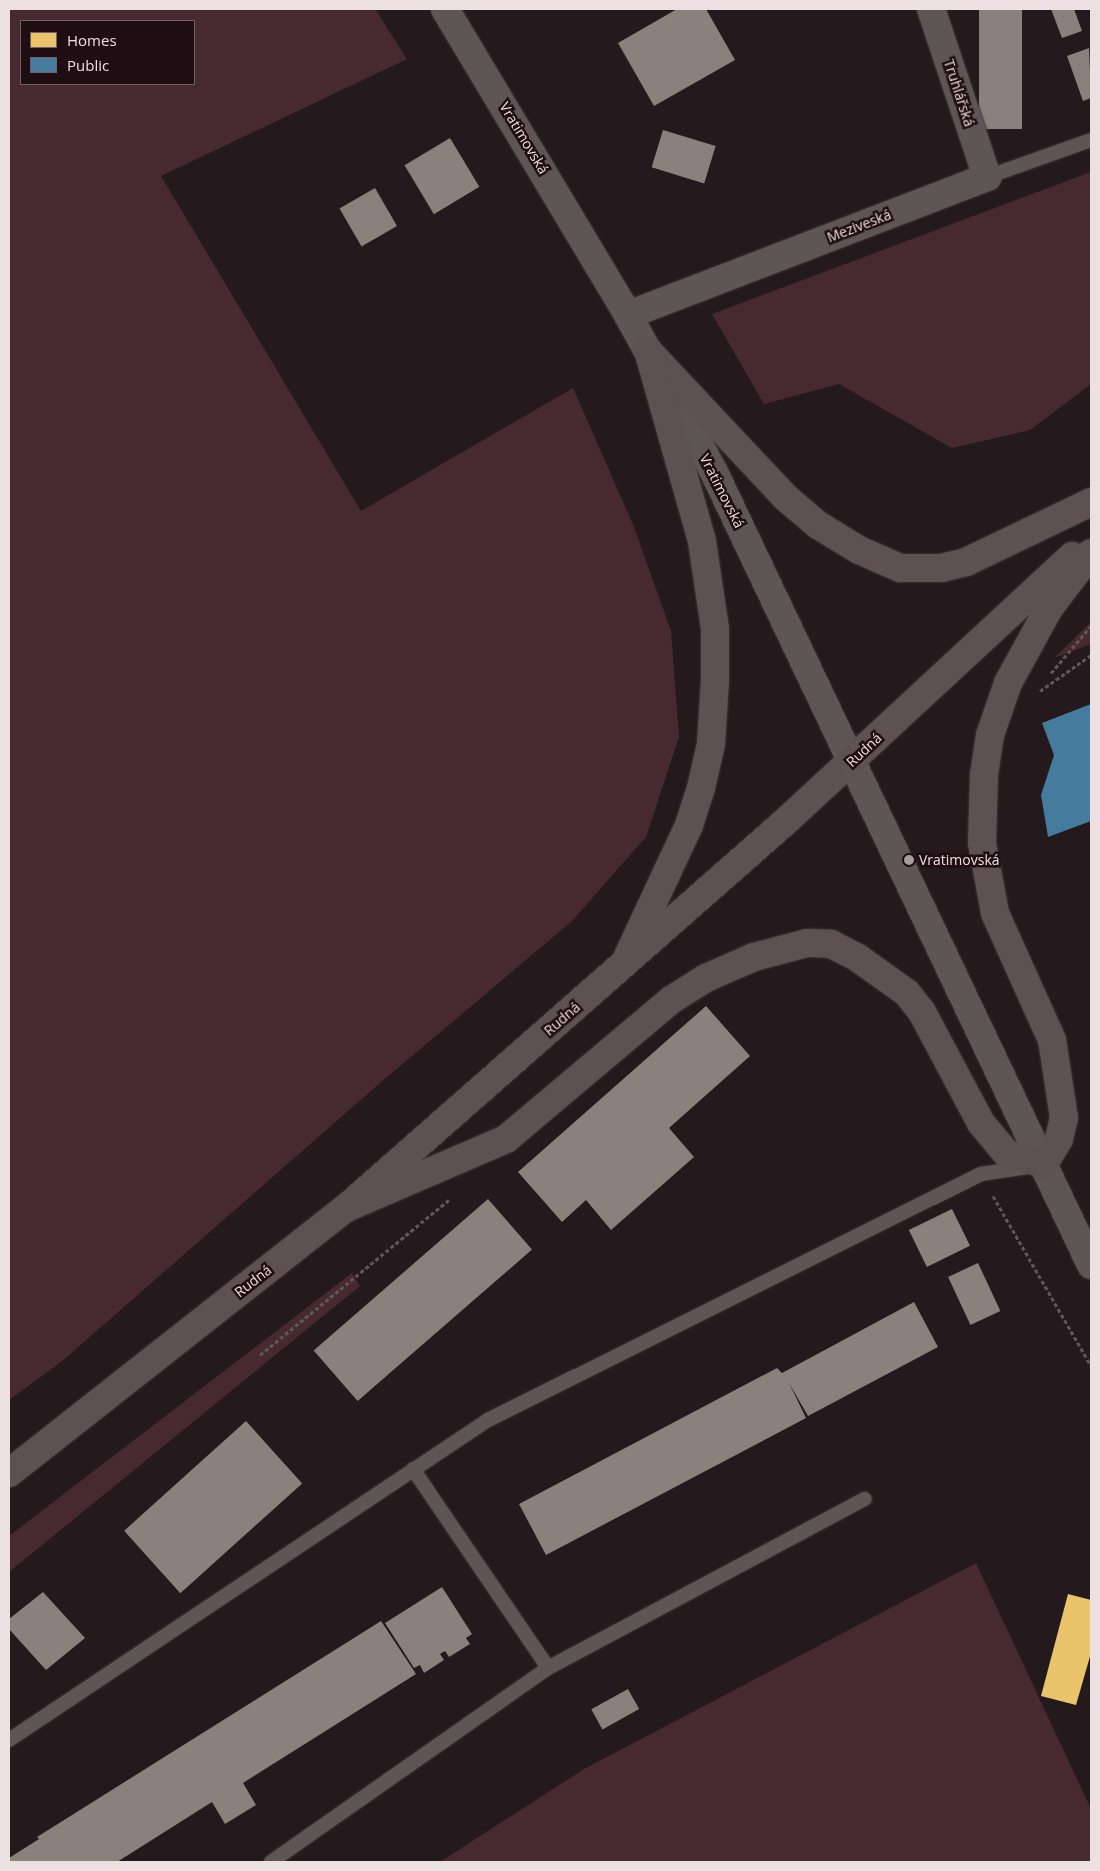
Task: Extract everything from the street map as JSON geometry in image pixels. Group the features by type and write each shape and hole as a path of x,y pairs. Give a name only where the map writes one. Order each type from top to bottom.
{"main road":[{"path":"648,350 786,497 818,525 877,560 893,566 941,568 966,562 1091,502"},
{"path":"625,964 662,877 689,825 711,744 714,706 714,629 702,541 648,350"},
{"name":"Rudná","path":"9,1473 346,1208 625,964 851,761 1091,538"},
{"path":"346,1208 506,1139 671,1000 706,978 754,957 807,943 831,944 858,958 907,993 922,1012 981,1123 1007,1154 1044,1164 1059,1139 1064,1118 1052,1040 995,913 982,843 984,775 990,735 1008,684 1049,608 1091,554"}],"street":[{"name":"Vratimovská","path":"445,9 628,315 714,472 1091,1265"},
{"name":"Truhlářská","path":"931,9 987,177"},
{"name":"Meziveská","path":"628,315 987,177"}],"lane":[{"name":"Meziveská","path":"987,177 1091,140"},
{"path":"9,1740 488,1420 981,1174 1044,1164"},
{"path":"413,1469 548,1668"},
{"path":"271,1862 548,1668 865,1500"}],"path":[{"path":"1091,626 1036,692 1091,655"}],"shaded area":[{"path":"9,9 375,9 407,59 161,176 361,511 573,388 634,527 671,631 679,737 646,837 571,922 380,1083 61,1362 9,1400"},
{"path":"1091,172 1091,384 1030,430 952,448 839,384 764,404 712,314"},
{"path":"1091,622 1091,644 1054,658"},
{"path":"352,1273 360,1286 9,1572 9,1536"},
{"path":"976,1563 1091,1809 1091,1862 440,1862 584,1769"}],"building: Homes":[{"path":"1068,1594 1091,1600 1091,1653 1076,1705 1041,1696"}],"building: Public":[{"path":"1091,704 1091,821 1048,837 1041,795 1054,755 1042,723"}],"building: Industry":[{"path":"677,9 706,9 735,60 654,106 618,43"},
{"path":"979,9 1022,9 1022,129 979,129"},
{"path":"1051,9 1074,9 1082,31 1062,38"},
{"path":"1089,48 1091,98 1083,101 1067,56"},
{"path":"663,130 716,146 704,183 652,167"},
{"path":"450,138 479,187 434,214 405,165"},
{"path":"375,188 397,226 361,247 339,209"},
{"path":"706,1006 750,1056 669,1128 694,1157 611,1230 586,1200 562,1222 518,1172"},
{"path":"488,1199 532,1250 358,1401 314,1351"},
{"path":"952,1209 970,1246 927,1267 909,1230"},
{"path":"978,1263 1000,1311 970,1325 948,1277"},
{"path":"914,1302 938,1347 808,1416 789,1383 806,1418 546,1555 519,1504 777,1368 782,1373"},
{"path":"246,1421 302,1483 180,1593 124,1531"},
{"path":"442,1587 472,1634 466,1638 470,1644 449,1657 445,1651 440,1654 444,1660 424,1673 420,1665 414,1668 385,1623"},
{"path":"43,1592 85,1638 46,1670 9,1629 9,1619"},
{"path":"381,1621 416,1674 243,1783 256,1805 225,1824 212,1802 117,1862 9,1862 9,1858 39,1839 37,1837"},
{"path":"628,1689 639,1709 602,1729 591,1709"}],"tram line":[{"path":"437,9 621,318 691,447 1091,1279"},
{"path":"455,9 617,281 706,441 1091,1242"}],"place":[{"name":"Vratimovská","path":"909,860"}]}
